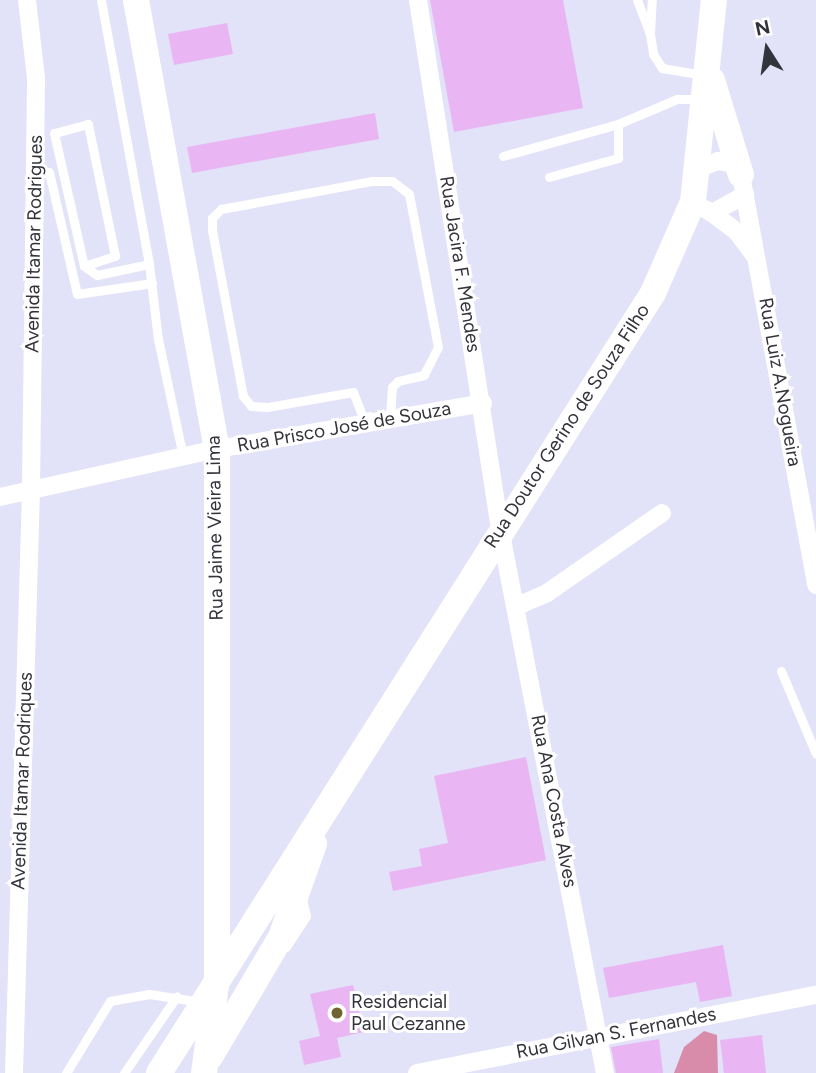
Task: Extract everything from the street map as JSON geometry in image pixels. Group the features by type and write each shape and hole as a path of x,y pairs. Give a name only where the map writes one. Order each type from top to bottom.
{"main road":[{"name":"Rua Jaime Vieira Lima","path":"136,0 217,449 217,978 204,1069"},
{"name":"Rua Doutor Gerino de Souza Filho","path":"159,1073 500,529 653,293 703,208 698,169 714,0"},
{"path":"707,81 743,185"},
{"name":"Rua Doutor Gerino de Souza Filho","path":"204,1069 272,953 299,892 322,816"}],"street":[{"name":"Avenida Itamar Rodrigues","path":"27,0 36,78 31,489"},
{"name":"Rua Jacira F. Mendes","path":"418,0 483,403 500,529"},
{"path":"698,169 718,161 730,163 743,185 703,208"},
{"name":"Rua Luiz A.Nogueira","path":"743,185 816,585"},
{"name":"Rua Luiz A.Nogueira","path":"703,208 737,232 759,262"},
{"name":"Rua Prisco José de Souza","path":"0,497 217,449 483,403"},
{"name":"Avenida Itamar Rodriques","path":"14,1073 31,489"},
{"path":"517,606 557,586 662,513"},
{"name":"Rua Ana Costa Alves","path":"500,529 600,1035 605,1073"},
{"name":"Rua Gilvan S. Fernandes","path":"417,1073 600,1035 816,995"}],"lane":[{"path":"101,0 149,264 158,339 183,457"},
{"path":"637,0 650,34"},
{"path":"652,0 650,34 653,54 662,68 707,81"},
{"path":"503,156 618,124 677,99 707,81"},
{"path":"84,266 115,256 88,124 54,133 84,266 97,275 149,264"},
{"path":"549,177 618,158 618,124"},
{"path":"49,172 77,294 152,283"},
{"path":"365,424 353,392 268,407 251,406 243,396 212,231 212,218 221,209 372,181 392,181 409,194 438,347 424,375 398,381 392,387 390,419"},
{"path":"781,671 816,754"},
{"path":"66,1073 110,1002 149,994 177,996 203,1002"},
{"path":"124,1073 177,996"}],"shaded area":[{"path":"704,1031 717,1035 718,1073 674,1073 684,1047"}],"building":[{"path":"430,0 563,0 583,108 454,132"},
{"path":"227,23 233,54 174,65 168,34"},
{"path":"375,113 379,139 192,173 187,147"},
{"path":"526,757 546,860 393,891 389,872 422,866 419,849 448,843 434,776"},
{"path":"723,945 732,996 700,1002 696,982 609,998 603,968"},
{"name":"Residencial Paul Cezanne","path":"353,985 364,1032 337,1038 341,1057 304,1065 299,1041 320,1036 310,994"},
{"path":"762,1035 766,1073 724,1073 720,1040"},
{"path":"659,1039 663,1073 616,1073 611,1047"}],"place":[{"name":"Residencial Paul Cezanne","path":"337,1013"}]}
